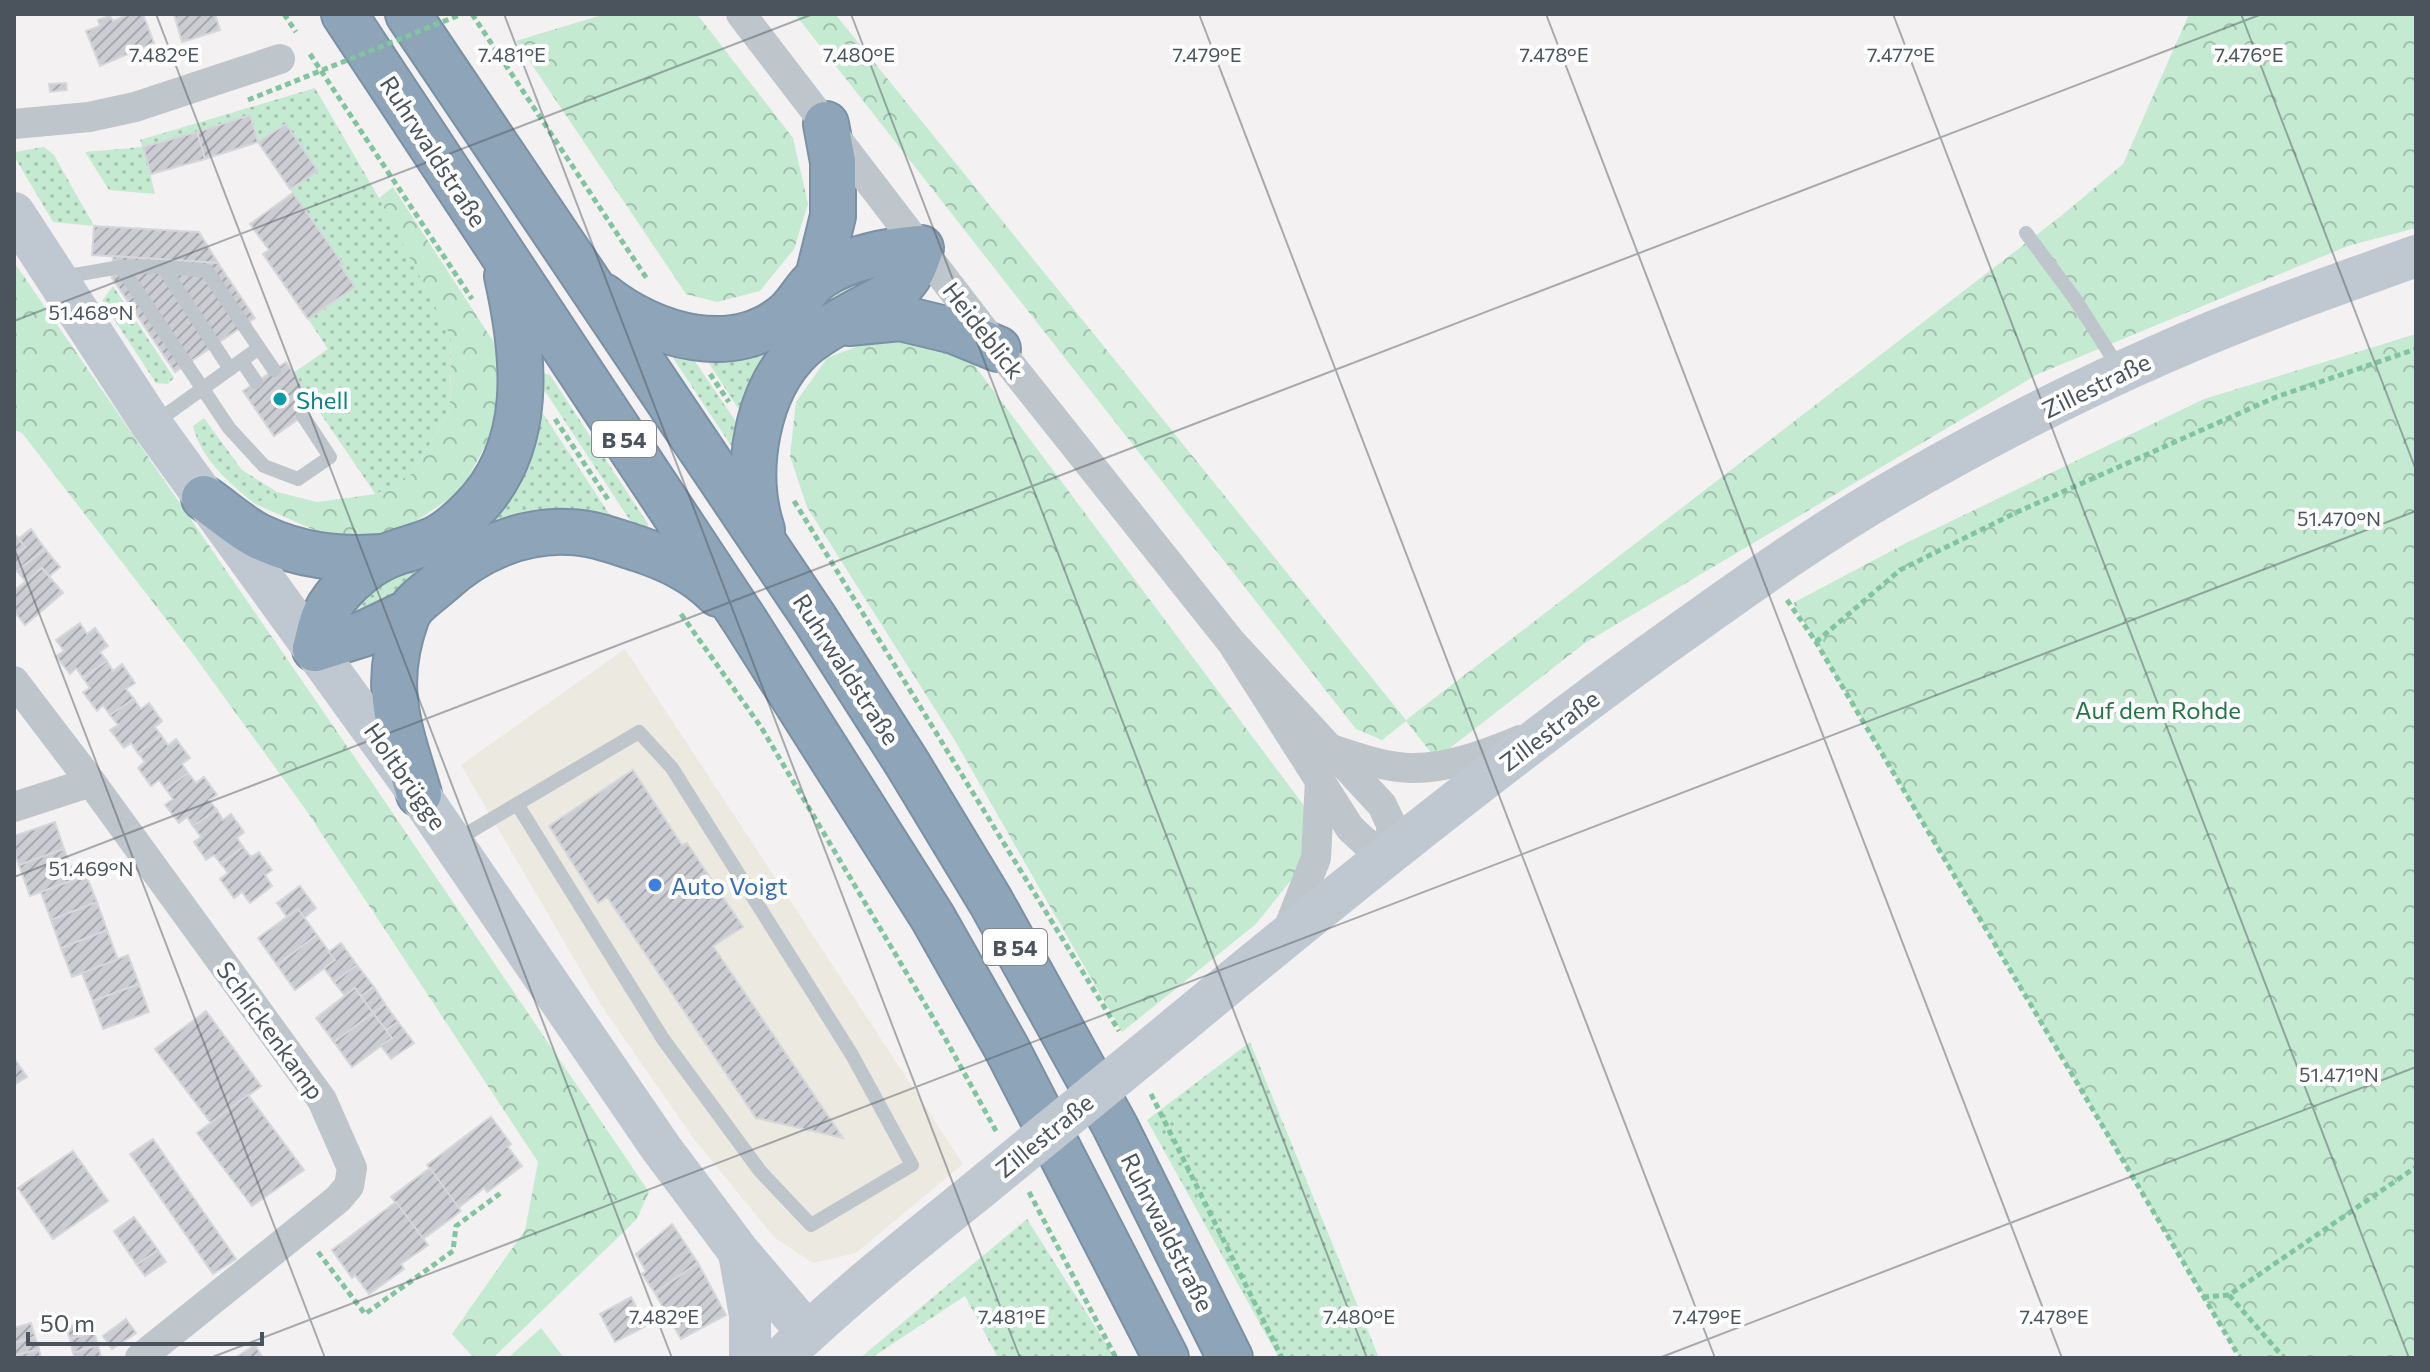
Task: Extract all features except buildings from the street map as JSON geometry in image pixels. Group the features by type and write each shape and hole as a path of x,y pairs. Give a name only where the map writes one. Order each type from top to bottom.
{"highway":[{"name":"Ruhrwaldstraße","path":"344,14 745,621 933,918 1006,1047 1166,1358"},
{"name":"Ruhrwaldstraße","path":"408,14 907,763 991,902 1115,1126 1230,1358"},
{"path":"588,284 642,322 684,336 715,339 740,337 763,329 788,313 818,277 833,216 833,162 826,124"},
{"path":"818,277 860,259 921,248"},
{"path":"773,558 756,506 754,474 768,397 779,377 803,347 905,282 921,248"},
{"path":"204,498 258,536 298,552 328,558 383,557 434,540 461,522 485,498 502,470 515,440 522,400 514,309 503,256"},
{"path":"839,324 900,318 926,322 998,349"},
{"path":"315,649 363,634 409,612 452,571 481,552 520,537 570,532 640,550 686,568 715,590 745,621"},
{"path":"315,649 325,613 346,587 383,557"},
{"path":"409,612 393,675 394,707 419,794"}],"main road":[{"name":"Holtbrügge","path":"14,213 152,425 419,794 661,1148 739,1252 794,1345"},
{"name":"Zillestraße","path":"794,1345 973,1194 1392,853 1548,729 1766,571 1904,484 2047,408 2122,372 2277,306 2416,256"},
{"path":"739,1252 750,1315 750,1358"}],"street":[{"name":"Heideblick","path":"741,14 998,349 1232,643 1382,805 1391,824 1392,853 1366,843 1350,828 1232,643"},
{"path":"14,124 89,117 135,107 296,50"},
{"name":"Schlickenkamp","path":"14,681 322,1100 352,1168 349,1186 343,1192 140,1358"},
{"name":"Heideblick","path":"1330,748 1373,762 1411,768 1483,755 1548,729"},
{"path":"1284,939 1316,858 1320,781"},
{"path":"14,807 91,782"}],"lane":[{"path":"2026,233 2075,299 2122,372"},
{"path":"121,267 229,428 264,466 298,479 330,457 303,416"},
{"path":"54,276 82,275 121,267 207,271 274,370"},
{"path":"163,267 236,365 256,382"},
{"path":"152,425 259,348"},
{"path":"454,845 473,830 517,804 639,732 681,781 852,1055 912,1165 811,1225 760,1171 663,1039 517,804"}],"path":[{"path":"284,14 296,50 475,304"},
{"path":"248,100 462,14"},
{"path":"472,14 654,289"},
{"path":"1816,642 1900,570 2015,513 2276,397 2416,349"},
{"path":"703,363 736,414"},
{"path":"554,416 640,550"},
{"path":"1766,571 1816,642 2240,1358"},
{"path":"680,612 761,727 945,1038 999,1136"},
{"path":"2203,1297 2229,1295 2416,1167"},
{"path":"1029,1191 1116,1358"},
{"path":"301,1229 365,1314 453,1251 456,1226 502,1192"},
{"path":"2229,1295 2284,1358"}],"shaded area":[{"name":"Auto Voigt","path":"625,649 963,1164 856,1253 813,1263 775,1238 694,1139 601,1005 461,765"}],"green space":[{"path":"605,14 697,14 793,138 808,204 794,249 760,291 717,302 686,294 516,41"},
{"path":"795,14 835,14 1406,720 2061,216 2123,164 2189,14 2416,14 2416,228 2348,246 2038,374 1585,643 1436,759 1406,721 1382,740 1356,729"},
{"path":"315,88 397,229 451,337 450,409 413,473 376,495 293,373 328,349 308,319 355,287 340,265 342,263 290,189 317,171 286,124 258,142 250,116 144,147 155,194 109,190 85,152 142,147 140,140"},
{"path":"44,147 54,155 94,226 53,222 14,156 14,152"},
{"path":"393,187 497,347 500,418 461,491 401,531 335,539 255,504 277,492 317,502 376,494 413,473 450,409 451,337 379,198"},
{"path":"14,262 649,1192 637,1219 493,1358 474,1358 452,1334 525,1230 538,1162 306,810 193,654 22,433 14,430"},
{"path":"890,266 749,425 701,351 829,288"},
{"path":"113,286 174,378 168,384 156,383 102,301"},
{"name":"Auf dem Rohde","path":"2416,334 2416,1358 2240,1358 1793,603 1908,542 2204,399"},
{"path":"874,340 957,342 1305,807 1300,869 1256,924 1122,1032 954,739 807,507 790,456 796,402 827,358"},
{"path":"686,348 749,441 739,450 732,447 673,358 675,352"},
{"path":"543,373 550,375 648,524 648,532 639,534 537,379"},
{"path":"536,403 618,527 574,517 404,604 344,627 352,598 432,557"},
{"path":"204,418 242,470 277,492 255,504 226,479 209,460 197,438 193,426"},
{"path":"1250,1042 1379,1358 1279,1358 1147,1120"},
{"path":"1027,1219 1115,1358 998,1358 965,1296 871,1358 860,1358"},
{"path":"541,1328 564,1358 508,1358"}],"place":[{"name":"Shell","path":"280,399"},
{"name":"Auto Voigt","path":"655,885"}]}
